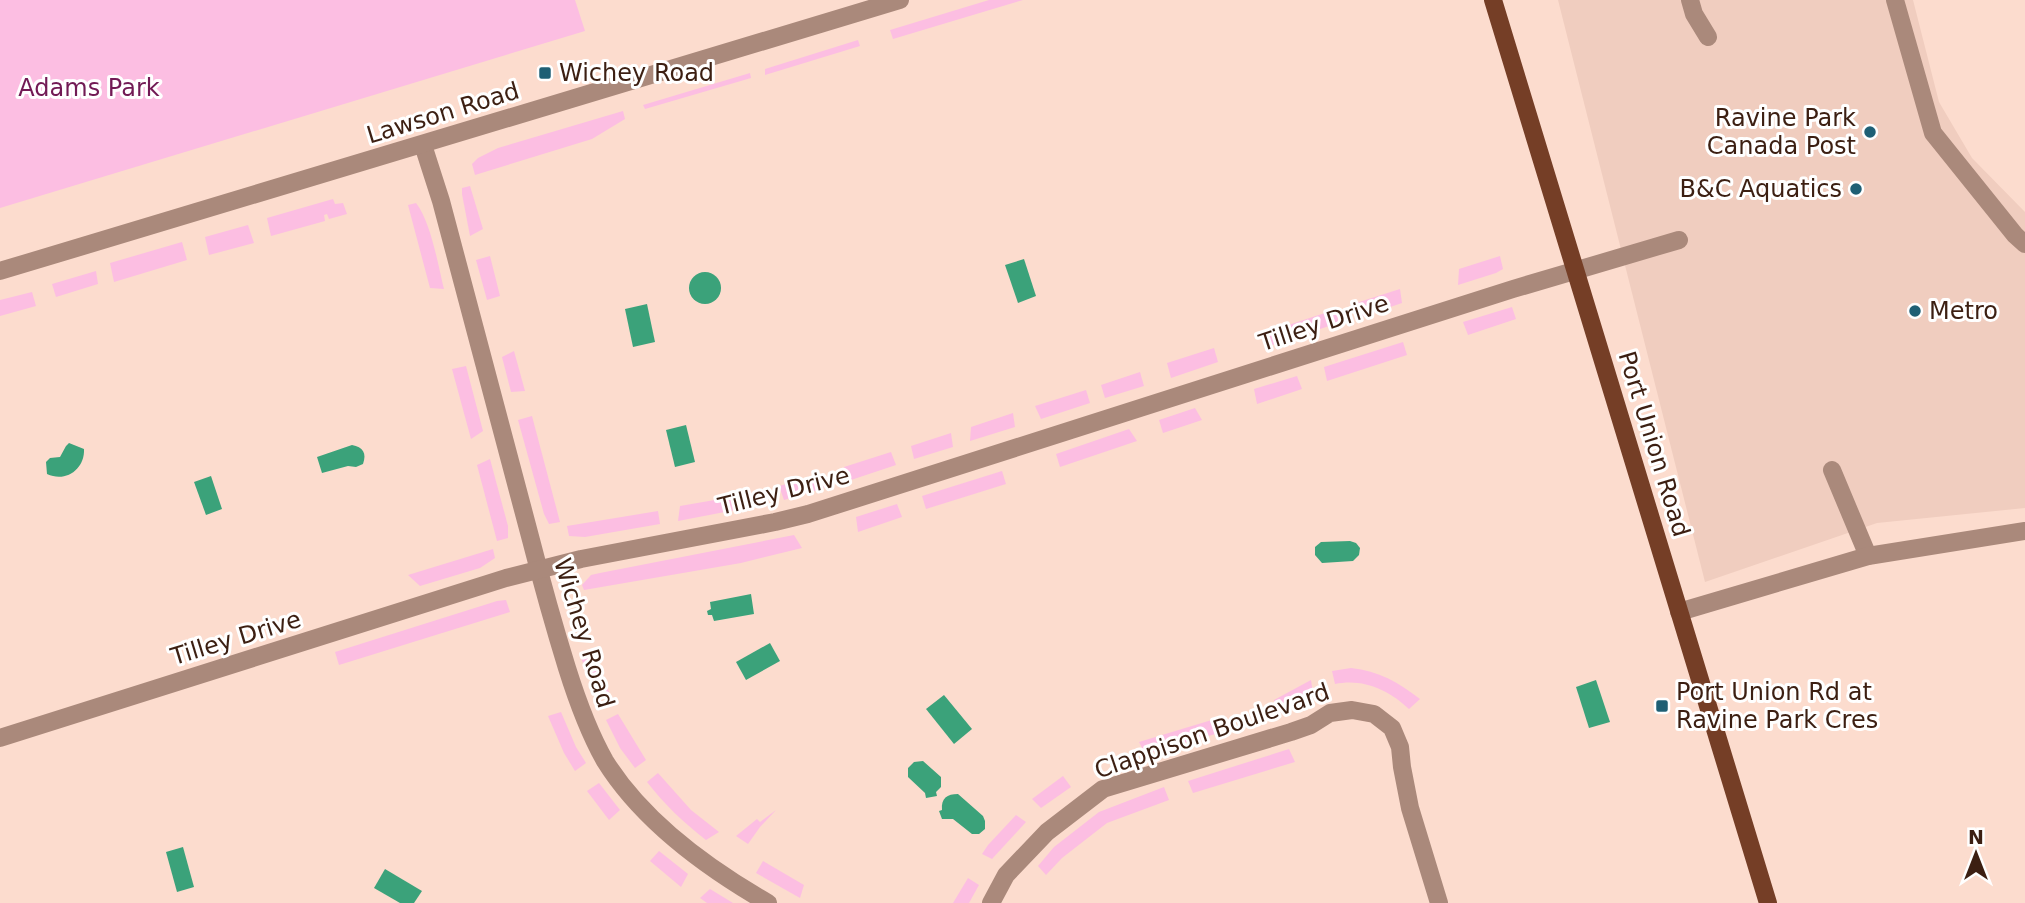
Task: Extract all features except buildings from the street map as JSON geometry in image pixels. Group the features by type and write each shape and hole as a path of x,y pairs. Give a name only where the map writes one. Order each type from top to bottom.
{"main road":[{"name":"Port Union Road","path":"1493,0 1768,903"}],"street":[{"name":"Lawson Road","path":"0,271 900,0"},
{"path":"1690,0 1694,14 1708,37"},
{"path":"1895,0 1933,133 2025,244"},
{"name":"Wichey Road","path":"423,145 441,201 539,570 583,718 607,763 663,828 709,865 768,903"},
{"name":"Tilley Drive","path":"0,738 506,578 581,559 808,514 1575,270 1679,240"},
{"path":"1832,470 1868,556"},
{"path":"1679,612 1868,556 2025,531"},
{"name":"Clappison Boulevard","path":"991,903 1006,875 1047,832 1103,789 1291,732 1311,725 1330,713 1352,710 1374,714 1392,728 1401,747 1410,808 1439,903"}],"shaded area":[{"path":"1558,0 1913,0 1939,102 1972,158 2025,212 2025,508 1877,523 1705,582"},
{"path":"1024,259 1036,296 1018,303 1005,265"},
{"path":"705,272 716,277 721,288 716,299 705,304 694,299 689,288 694,277"},
{"path":"647,304 655,342 633,347 625,309"},
{"path":"686,425 695,462 675,467 666,430"},
{"path":"69,443 84,449 78,468 61,477 47,474 46,462 50,458 60,457"},
{"path":"352,445 363,451 363,464 322,473 317,457"},
{"path":"211,476 222,509 206,515 194,482"},
{"path":"1350,541 1360,548 1359,555 1353,561 1322,563 1315,555 1315,547 1321,542"},
{"path":"751,594 754,614 714,621 712,615 708,615 710,602"},
{"path":"770,643 780,661 746,680 736,662"},
{"path":"1596,680 1610,722 1589,728 1576,687"},
{"path":"944,695 972,729 954,744 926,709"},
{"path":"923,761 941,777 937,796 926,798 925,793 908,777 908,768 914,762"},
{"path":"958,794 983,816 985,829 979,834 972,834 953,819 942,819 939,811 942,810 944,800 948,796"},
{"path":"183,847 194,887 177,892 166,852"},
{"path":"385,869 422,891 414,903 400,903 374,888"}],"green space":[{"name":"Adams Park","path":"0,0 575,0 585,31 0,208"},
{"path":"989,0 1023,0 893,39 890,30"},
{"path":"858,40 860,46 765,75 765,69"},
{"path":"750,73 751,78 645,109 643,105"},
{"path":"623,111 625,119 592,139 475,175 472,164 498,148"},
{"path":"470,186 483,229 470,236 462,188"},
{"path":"333,199 335,204 343,203 347,214 329,219 327,214 324,215 325,221 271,236 267,218"},
{"path":"416,203 430,232 444,289 430,288 408,205"},
{"path":"248,225 254,243 209,255 205,237"},
{"path":"182,242 187,260 114,282 110,263"},
{"path":"490,256 500,296 487,300 476,260"},
{"path":"1500,256 1503,269 1458,285 1459,269"},
{"path":"96,271 98,284 56,297 52,284"},
{"path":"1400,289 1402,303 1361,317 1356,303"},
{"path":"32,292 36,306 0,316 0,300"},
{"path":"1512,307 1516,319 1468,335 1463,322"},
{"path":"1337,309 1338,323 1266,347 1261,334"},
{"path":"1403,342 1407,355 1327,381 1324,367"},
{"path":"1214,348 1218,362 1171,378 1167,363"},
{"path":"514,351 525,391 511,392 502,357"},
{"path":"466,366 483,431 471,439 452,369"},
{"path":"1140,372 1144,386 1105,398 1101,385"},
{"path":"1297,376 1302,389 1257,404 1254,389"},
{"path":"1086,390 1090,403 1041,419 1035,406"},
{"path":"1195,408 1202,420 1163,433 1159,420"},
{"path":"1013,413 1015,427 970,441 971,427"},
{"path":"532,416 560,522 549,524 544,514 518,420"},
{"path":"1129,429 1137,441 1060,467 1056,454"},
{"path":"951,433 953,447 914,459 911,446"},
{"path":"891,452 896,465 848,481 844,467"},
{"path":"490,459 508,526 508,538 497,541 477,465"},
{"path":"1002,471 1006,484 926,509 922,496"},
{"path":"820,475 824,488 784,500 779,486"},
{"path":"755,493 756,506 678,521 680,506"},
{"path":"897,504 902,517 858,532 856,517"},
{"path":"658,511 660,524 585,537 569,536 567,526"},
{"path":"794,535 802,548 741,563 584,590 582,585 591,575"},
{"path":"493,549 495,558 480,568 420,586 408,575"},
{"path":"506,600 510,612 339,665 335,652"},
{"path":"595,654 609,692 597,698 581,658"},
{"path":"1351,668 1388,678 1420,699 1409,709 1393,696 1375,687 1356,683 1335,684 1332,671"},
{"path":"1311,680 1313,693 1276,715 1274,700"},
{"path":"561,712 586,763 575,771 548,716"},
{"path":"618,714 646,760 635,768 620,748 606,720"},
{"path":"1215,719 1219,733 1145,754 1139,742"},
{"path":"1289,749 1295,762 1193,793 1188,781"},
{"path":"658,773 691,810 719,832 706,840 675,813 647,782"},
{"path":"1063,776 1071,787 1041,808 1032,799"},
{"path":"599,783 620,810 609,820 587,791"},
{"path":"1164,787 1169,800 1107,823 1062,858 1046,875 1038,866 1054,847 1099,812"},
{"path":"776,810 748,844 736,836 757,819 760,822"},
{"path":"1016,815 1026,822 992,859 982,854 988,845"},
{"path":"659,851 688,874 681,887 650,861"},
{"path":"763,861 804,885 800,898 756,873"},
{"path":"968,878 979,885 969,903 953,903"},
{"path":"710,889 733,903 707,903 700,898"}],"place":[{"name":"Wichey Road","path":"545,73"},
{"name":"Ravine Park Canada Post","path":"1870,132"},
{"name":"B&C Aquatics","path":"1856,189"},
{"name":"Metro","path":"1915,311"},
{"name":"Port Union Rd at Ravine Park Cres","path":"1662,706"}]}
